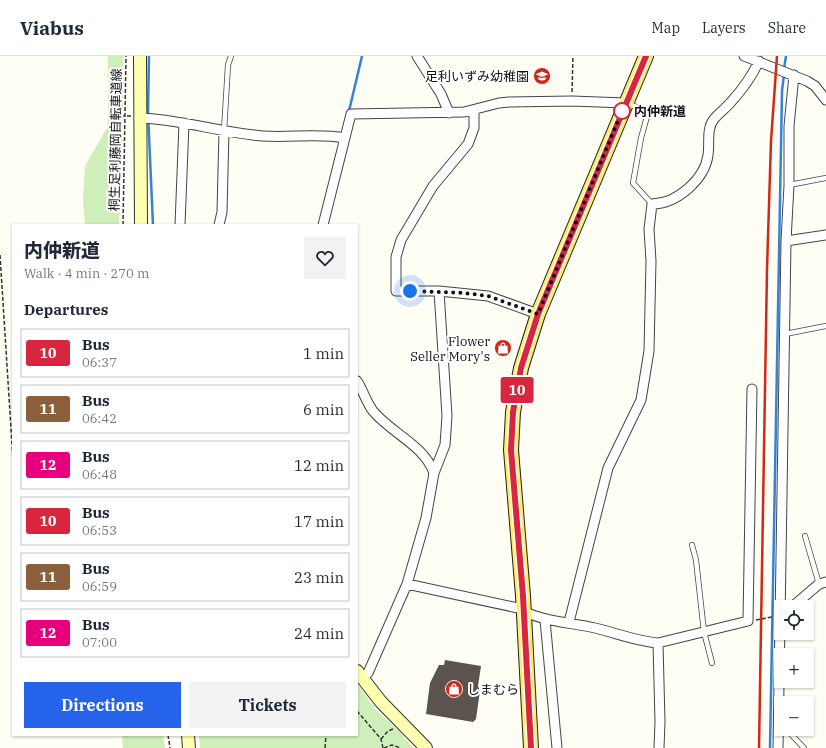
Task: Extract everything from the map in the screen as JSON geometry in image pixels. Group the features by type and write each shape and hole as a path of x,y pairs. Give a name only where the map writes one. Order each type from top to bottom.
{"main road":[{"path":"531,748 524,611 513,480 511,430 521,368 538,314 625,103 646,56"}],"street":[{"path":"140,56 131,117 141,224"},
{"path":"417,56 441,94 449,113"},
{"path":"744,56 789,73 815,86 826,100"},
{"path":"569,622 608,468 641,400 649,351 651,261 649,229 652,204 662,204 671,200 682,193 701,175 708,155 710,125 746,83 759,61"},
{"path":"781,600 786,241 789,185 789,73"},
{"path":"323,224 352,114 449,113 474,110 499,103 572,101 625,103"},
{"path":"474,110 474,128 471,138 463,151 432,186 401,240 396,257 396,291 439,291 488,296 538,314"},
{"path":"131,117 163,119 224,131 263,136 345,138"},
{"path":"180,224 184,123"},
{"path":"219,224 222,212 224,131"},
{"path":"786,241 826,235"},
{"path":"426,748 381,702 360,675 368,672 407,584 426,518 434,473 445,444 447,424 439,291"},
{"path":"358,383 374,412 422,453 430,462 434,473"},
{"path":"407,584 518,608 545,620 569,622 643,642 658,643 748,621 752,389"},
{"path":"801,600 823,583"},
{"path":"545,620 557,748"},
{"path":"781,640 782,696"},
{"path":"658,643 660,722 659,748"},
{"path":"188,736 189,748"},
{"path":"778,748 780,736"}],"lane":[{"path":"224,131 228,65 231,56"},
{"path":"625,103 646,110 648,114 641,138 633,182 652,204"},
{"path":"789,185 826,178"},
{"path":"785,334 826,326"},
{"path":"805,536 823,583"},
{"path":"692,545 696,560 704,632 712,663"},
{"path":"791,736 804,748"}],"path":[{"name":"桐生足利藤岡自転車道線","path":"123,224 131,117 126,56"},
{"path":"572,101 573,56"},
{"path":"115,116 131,117"},
{"path":"0,255 12,444"},
{"path":"748,621 769,617"},
{"path":"358,712 381,739 383,748 392,745 401,748"},
{"path":"381,739 388,731"},
{"path":"168,736 170,748"},
{"path":"325,748 326,736"}],"green space":[{"path":"108,56 123,56 123,126 119,224 85,224 83,200 85,166 108,126"},
{"path":"358,684 376,710 399,731 413,748 200,748 199,736 358,736"},
{"path":"122,736 163,736 165,748 123,748"}],"building":[{"name":"しまむら","path":"445,660 481,666 478,686 480,691 476,719 473,722 426,714 430,683 439,665 444,665"}],"waterway":[{"path":"149,56 148,113 153,224"},
{"path":"349,111 362,56"},
{"path":"784,69 786,56"},
{"path":"770,748 782,91 784,74"}],"railway":[{"path":"759,748 767,269 771,141 777,56"}],"bus line":[{"name":"10","path":"531,748 523,596 511,450 513,412 521,368 549,284 646,56"}],"place":[{"name":"足利いずみ幼稚園","path":"542,76"},
{"name":"内仲新道","path":"622,111"},
{"name":"Flower Seller Mory's","path":"503,348"},
{"name":"しまむら","path":"454,689"}],"route":[{"path":"410,291 439,291 488,296 538,314 549,284 622,111"}]}
